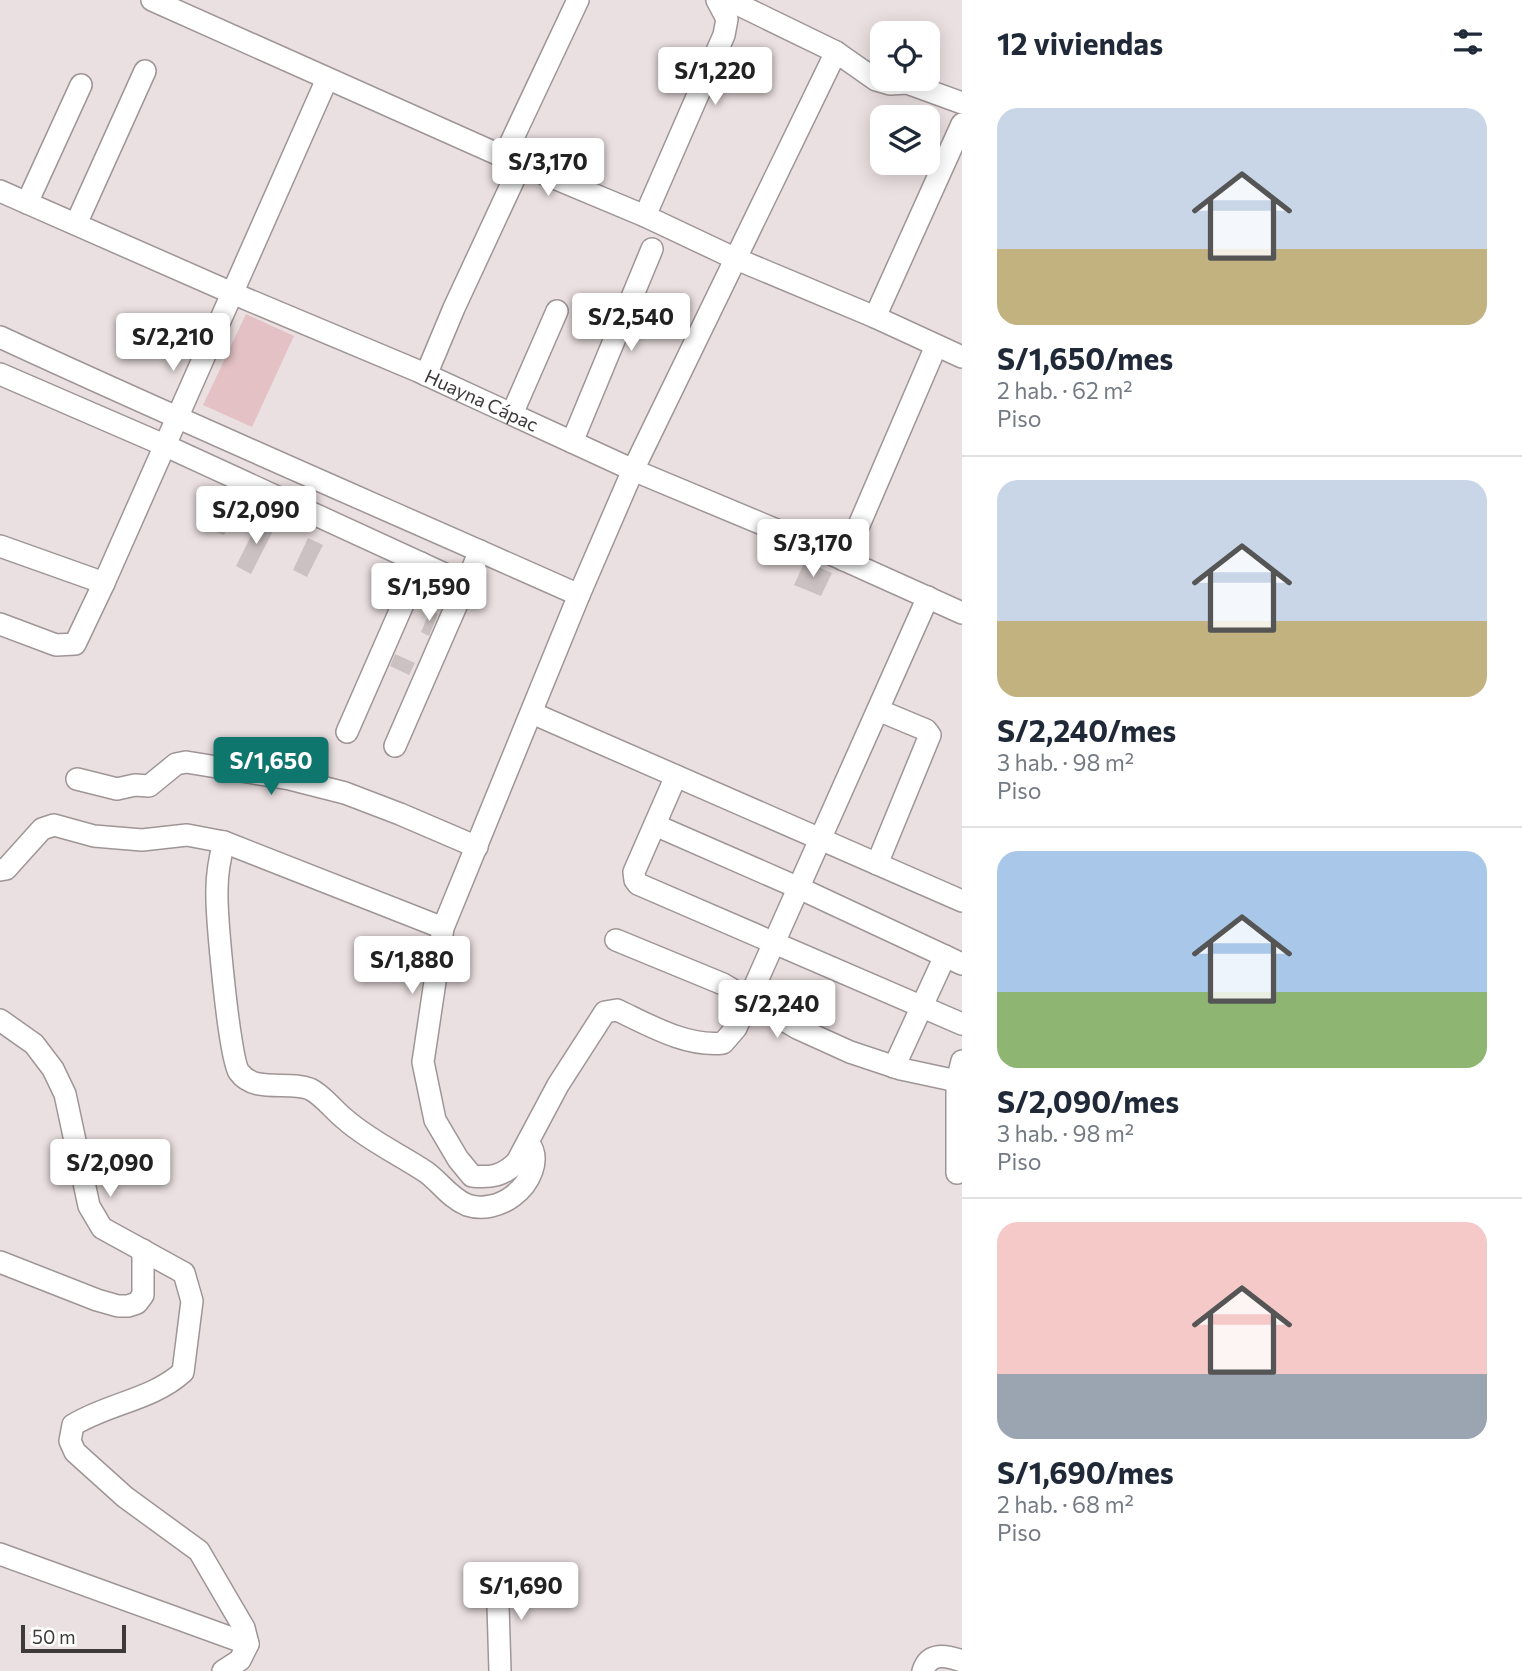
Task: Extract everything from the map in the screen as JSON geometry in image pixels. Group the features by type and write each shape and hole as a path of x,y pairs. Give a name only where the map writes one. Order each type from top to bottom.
{"street":[{"path":"152,0 512,161 875,317 962,358"},
{"path":"426,375 578,0"},
{"path":"645,216 724,35 727,19 717,0"},
{"path":"729,0 836,52 876,80 890,84 907,83 962,103"},
{"path":"836,52 633,470 443,928 424,1062 435,1120 458,1159 472,1175 495,1177 508,1171 517,1162 558,1085 605,1012 617,1010 655,1028 709,1044 723,1043 736,1028 928,597"},
{"path":"76,225 145,71"},
{"path":"0,624 56,645 75,644 327,79"},
{"path":"27,203 81,85"},
{"path":"875,317 962,124"},
{"name":"Huayna Cápac","path":"0,191 426,375 633,470 844,559 962,613"},
{"path":"572,442 652,249"},
{"path":"512,414 557,311"},
{"path":"0,337 176,418 579,595"},
{"path":"844,559 936,346"},
{"path":"0,374 164,445 464,583"},
{"path":"0,546 104,583"},
{"path":"395,746 480,551"},
{"path":"347,732 421,563"},
{"path":"877,864 930,735 926,730 878,710"},
{"path":"532,713 962,901"},
{"path":"77,779 117,789 135,785 149,786 176,765 186,762 254,773 345,793 477,847"},
{"path":"676,776 634,872 638,884 962,1024"},
{"path":"0,870 6,869 42,830 54,825 94,836 142,839 187,835 224,842 443,928"},
{"path":"655,825 953,960 922,1006 894,1067"},
{"path":"224,842 218,873 217,903 232,1043 236,1065 242,1075 253,1083 309,1089 363,1134 429,1174 444,1190 465,1204 473,1206 499,1204 508,1200 522,1187 535,1163 534,1153 528,1142"},
{"path":"616,940 723,984 823,1041 894,1067 959,1071 957,1172"},
{"path":"0,1020 34,1044 53,1069 65,1094 89,1206 102,1228 184,1273 191,1301 183,1372 157,1391 88,1416 73,1425 70,1441 75,1452 110,1484 199,1551 244,1628 248,1644 240,1660 223,1671"},
{"path":"0,1262 97,1300 128,1306 137,1303 142,1295 143,1250"},
{"path":"0,1554 248,1644"},
{"path":"489,1584 498,1605 500,1671"},
{"path":"923,1671 926,1662 932,1657 946,1656 962,1661"}],"shaded area":[{"path":"246,314 294,336 252,427 203,405"}],"building":[{"path":"221,496 237,502 224,535 208,529"},
{"path":"260,518 276,525 251,574 236,566"},
{"path":"308,538 323,545 307,577 293,570"},
{"path":"805,561 832,573 821,596 794,585"},
{"path":"430,611 438,614 429,636 421,632"},
{"path":"395,654 415,663 409,675 390,666"}]}
